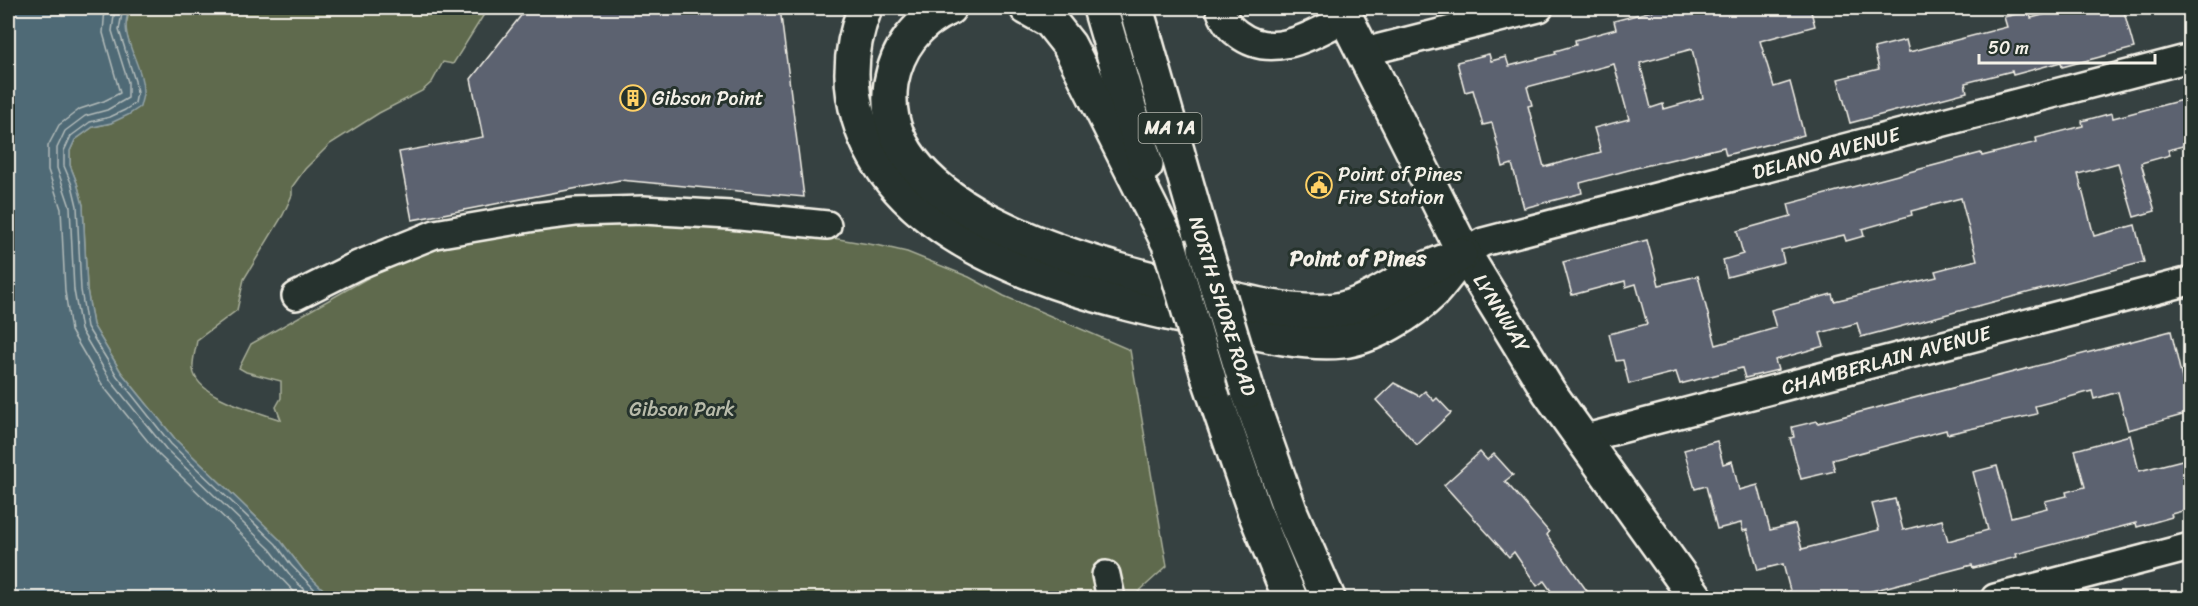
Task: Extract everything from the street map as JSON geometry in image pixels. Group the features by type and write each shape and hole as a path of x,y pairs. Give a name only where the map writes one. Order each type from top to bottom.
{"main road":[{"path":"865,8 854,48 852,84 858,119 871,151 898,188 934,222 968,244 1016,266 1086,292 1147,309 1275,336 1342,341 1383,327 1408,311 1431,293 1464,253"},
{"path":"949,8 920,27 900,53 891,86 892,118 899,139 924,173 952,199 990,223 1039,244 1126,273 1224,297 1311,311 1337,311 1361,303 1411,276 1464,253"},
{"path":"1027,8 1050,21 1069,45 1169,244"},
{"name":"NORTH SHORE ROAD","path":"1100,8 1209,379 1254,510 1290,598"},
{"name":"NORTH SHORE ROAD","path":"1136,8 1248,391 1291,513 1328,598"},
{"name":"LYNNWAY","path":"1344,13 1464,253 1549,392 1696,598"}],"street":[{"path":"1220,8 1234,32 1253,44 1264,46 1292,43 1344,13"},
{"path":"1364,52 1539,8"},
{"name":"DELANO AVENUE","path":"1464,253 1483,242 2190,58"},
{"path":"296,296 357,265 435,234 535,217 575,212 643,210 730,215 827,225"},
{"name":"CHAMBERLAIN AVENUE","path":"1582,439 2190,281"},
{"path":"1995,598 2190,547"}],"green space":[{"name":"Gibson Park","path":"130,8 488,8 453,64 443,62 432,82 422,91 379,113 330,144 305,169 292,187 292,195 283,215 244,279 237,310 197,340 193,369 197,379 216,396 281,420 276,407 281,398 281,381 239,368 251,344 387,267 463,233 533,223 742,223 881,246 907,252 969,277 1004,296 1130,350 1167,566 1135,595 1137,598 329,598 280,540 176,440 121,372 93,325 87,289 83,205 70,165 70,151 75,140 93,127 111,123 131,50 125,29"}],"water":[{"path":"8,8 130,8 126,29 142,82 143,95 140,107 111,123 93,127 75,140 70,151 70,165 83,205 87,289 93,325 121,372 176,440 280,540 329,598 8,598"}],"building":[{"name":"Gibson Point","path":"527,8 780,8 804,197 620,180 412,220 399,152 483,137 471,79"},
{"path":"1663,8 1810,8 1815,26 1760,41 1774,87 1790,82 1804,135 1726,155 1724,147 1636,168 1580,183 1582,193 1524,208 1512,164 1503,167 1492,123 1483,125 1473,90 1465,92 1457,62 1489,54 1491,61 1506,57 1509,66 1556,54 1555,51 1576,45 1575,40 1616,29 1614,21","holes":["1692,49 1703,98 1664,109 1663,104 1651,108 1640,63","1614,64 1629,119 1594,128 1601,152 1544,167 1528,106 1532,105 1527,87"]},
{"path":"2069,8 2123,8 2134,48 2062,67 2061,62 2013,75 2012,71 1965,83 1967,92 1850,123 1838,79 1879,69 1874,48 1906,40 1909,52 2007,27 2004,17 2029,11 2031,18"},
{"path":"2190,98 2190,144 2168,150 2170,155 2141,163 2155,211 2134,217 2118,163 2078,174 2094,236 2135,225 2144,262 1861,337 1857,323 1820,333 1824,346 1775,360 1778,370 1745,378 1742,368 1680,384 1676,372 1629,384 1623,360 1616,361 1609,334 1647,324 1636,284 1626,287 1625,281 1572,295 1563,262 1647,240 1659,285 1698,276 1716,345 1776,328 1771,310 1832,294 1834,301 1937,277 1935,271 1977,260 1961,198 1911,211 1912,215 1862,229 1864,236 1846,241 1844,235 1781,250 1784,262 1727,277 1723,260 1743,254 1737,231 1791,216 1788,204 1981,153 1982,156 2037,142 2036,138 2083,126 2082,121 2112,113 2113,118"},
{"path":"2171,331 2190,413 2128,430 2118,392 2094,399 2092,391 2035,406 2037,414 1947,434 1946,430 1832,460 1835,471 1801,479 1790,438 1794,437 1792,427 1817,421 1818,423"},
{"path":"1394,383 1419,396 1425,391 1434,401 1437,398 1451,413 1417,445 1376,400"},
{"path":"2130,435 2139,471 2190,458 2190,509 2137,527 2136,523 2016,554 2017,557 1973,568 1972,565 1864,593 1866,598 1792,598 1783,564 1758,570 1747,530 1743,531 1741,523 1717,529 1706,486 1695,489 1684,450 1717,441 1723,464 1732,461 1739,490 1758,485 1770,530 1795,524 1802,549 1879,530 1872,504 1895,499 1903,530 1942,520 1948,541 1988,530 1973,472 1997,466 2011,517 2047,508 2045,501 2067,496 2066,492 2085,487 2075,450"},
{"path":"1480,452 1487,460 1494,454 1513,475 1505,481 1549,532 1547,535 1592,598 1556,598 1544,581 1537,586 1514,552 1509,557 1444,485"}],"place":[{"name":"Gibson Point","path":"633,98"},
{"name":"Point of Pines Fire Station","path":"1319,185"}],"district":[{"name":"Point of Pines","path":"1358,258"}]}
